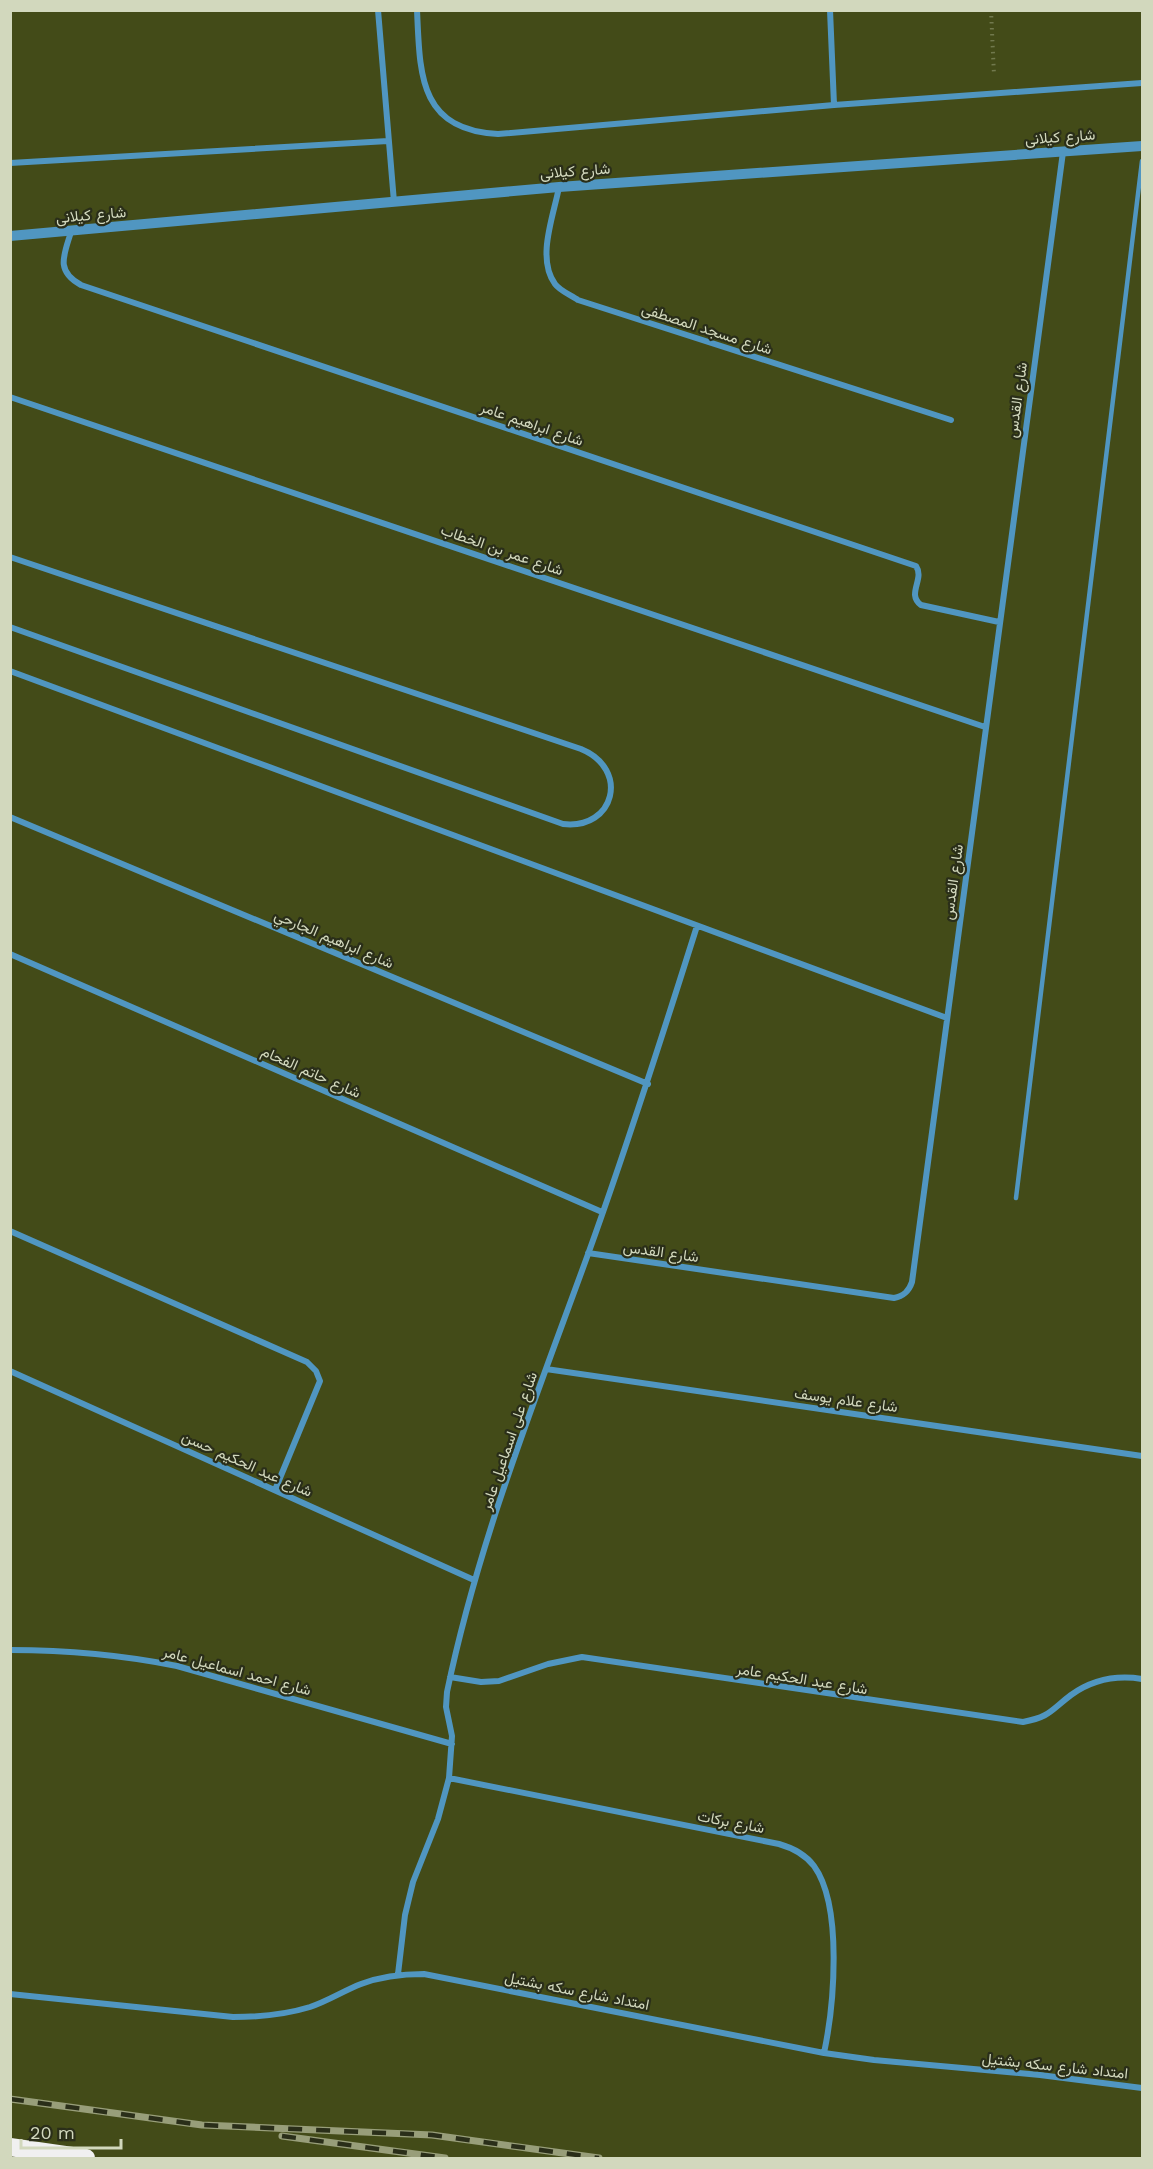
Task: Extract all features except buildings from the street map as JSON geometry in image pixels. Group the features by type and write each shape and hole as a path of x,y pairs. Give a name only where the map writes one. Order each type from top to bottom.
{"highway":[{"path":"10,2147 86,2158"}],"street":[{"path":"378,10 394,202"},
{"path":"417,10 419,62 428,94 437,108 450,120 480,133 509,133 834,105 1143,83"},
{"path":"830,10 834,105"},
{"path":"10,163 388,141"},
{"name":"شارع كيلانى","path":"10,237 559,187 1143,147"},
{"name":"شارع القدس","path":"588,1253 894,1299 906,1293 912,1282 1063,152"},
{"name":"شارع مسجد المصطفى","path":"559,187 547,247 548,272 556,286 578,300 951,420"},
{"name":"شارع ابراهيم عامر","path":"71,232 62,261 64,270 72,280 81,285 916,566 920,573 914,596 921,605 999,622"},
{"name":"شارع عمر بن الخطاب","path":"10,397 986,727"},
{"path":"10,557 593,753 605,767 611,784 610,796 601,812 587,823 574,826 563,824 10,627"},
{"path":"10,671 947,1018"},
{"name":"شارع ابراهيم الجارحي","path":"10,817 648,1083"},
{"name":"شارع على اسماعيل عامر","path":"398,1974 405,1915 413,1882 444,1799 449,1778 452,1744 447,1707 450,1677 474,1580 546,1368 648,1083 697,926"},
{"name":"شارع حاتم الفحام","path":"10,954 602,1212"},
{"path":"10,1231 307,1362 316,1371 320,1381 275,1490"},
{"name":"شارع علام يوسف","path":"546,1368 1143,1456"},
{"name":"شارع عبد الحكيم حسن","path":"10,1371 474,1580"},
{"name":"شارع احمد اسماعيل عامر","path":"10,1650 91,1652 135,1657 177,1666 452,1744"},
{"name":"شارع عبد الحكيم عامر","path":"450,1677 481,1682 499,1681 549,1664 582,1657 1023,1722 1047,1715 1069,1696 1099,1681 1116,1678 1143,1679"},
{"name":"شارع بركات","path":"449,1778 779,1844 803,1855 821,1876 830,1906 832,1984 830,2023 824,2053"},
{"name":"امتداد شارع سكه بشتيل","path":"10,1994 233,2017 258,2017 283,2014 313,2006 359,1985 398,1974 424,1974 824,2053 1143,2088"}],"lane":[{"path":"1016,1198 1143,162"}],"path":[{"path":"991,10 994,93"}],"railway":[{"path":"10,2099 202,2125 432,2135 599,2158"},
{"path":"282,2136 445,2158"}]}
